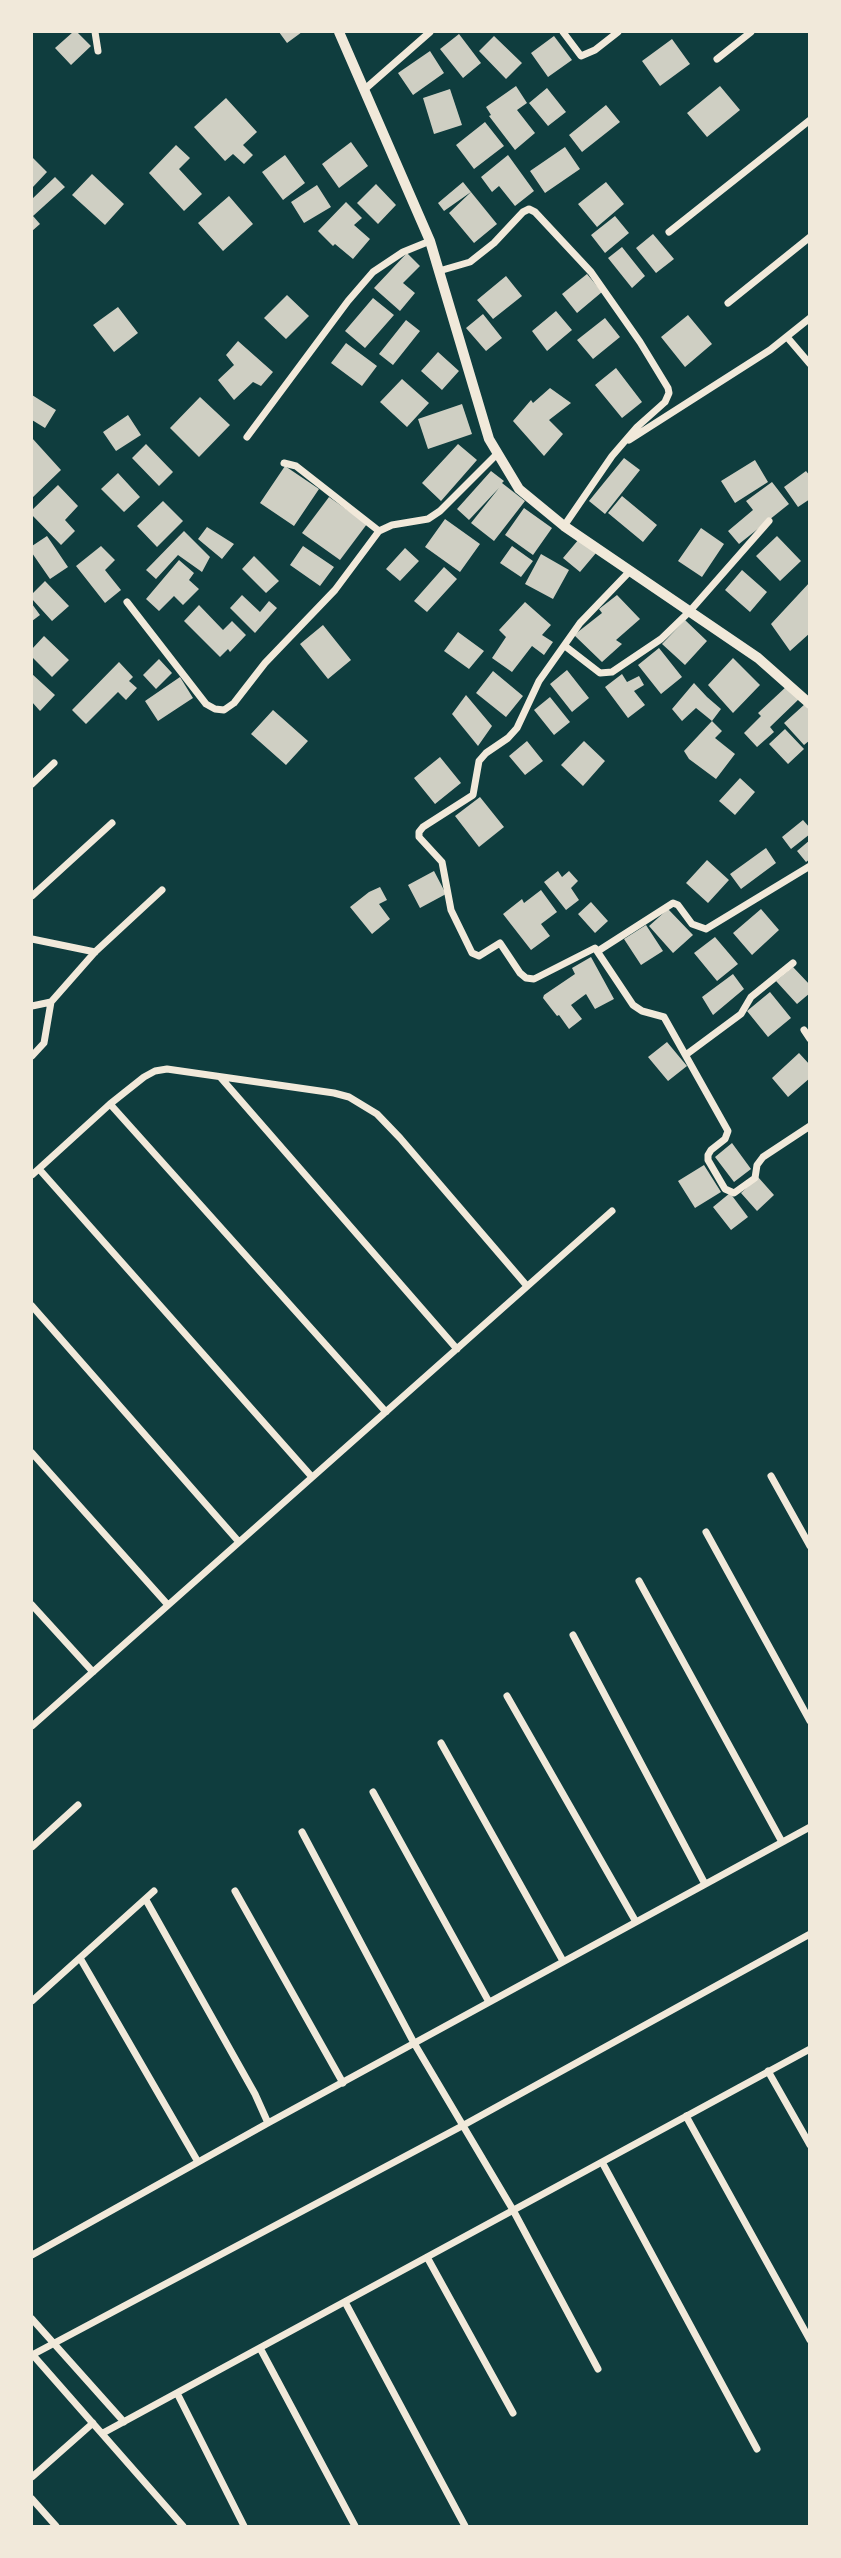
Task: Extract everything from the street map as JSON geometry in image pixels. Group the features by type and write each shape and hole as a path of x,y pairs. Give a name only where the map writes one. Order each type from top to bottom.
{"street":[{"path":"95,32 98,51"},
{"path":"340,32 430,241 482,418 497,453 519,489 564,526 758,658 810,704"},
{"path":"365,89 430,32"},
{"path":"563,32 582,56 595,50 618,32"},
{"path":"717,59 751,32"},
{"path":"669,232 810,120"},
{"path":"439,271 470,262 529,209 545,221 591,272 640,342 668,388 669,393 664,401 622,444 564,526"},
{"path":"729,303 810,237"},
{"path":"247,437 373,272 403,252 430,241"},
{"path":"622,444 787,337 810,318"},
{"path":"787,337 810,364"},
{"path":"127,602 206,704 224,710 245,691 292,635 315,614 379,531 392,525 428,519 440,511 497,453"},
{"path":"284,463 296,466 379,531"},
{"path":"565,646 600,673 606,674 660,639 689,612 769,521"},
{"path":"630,570 580,623 539,681 517,728 479,761 473,795 430,822 421,829 419,835 442,862 452,910 472,953 479,956 500,943 520,973 526,978 534,979 592,947 633,1005 664,1017 728,1131 725,1139 711,1150 708,1160 725,1188 734,1192 755,1178 757,1165 763,1157 810,1126"},
{"path":"32,784 54,763"},
{"path":"32,896 112,823"},
{"path":"597,951 673,903 678,905 692,924 706,929 810,866"},
{"path":"32,1056 44,1043 51,1002 95,951 162,890"},
{"path":"32,939 95,951"},
{"path":"687,1054 741,1014 751,997 793,963"},
{"path":"32,1006 51,1002"},
{"path":"804,1030 810,1039"},
{"path":"32,1175 110,1104 155,1071 166,1069 334,1093 362,1103 400,1138 527,1286"},
{"path":"220,1077 457,1349"},
{"path":"110,1104 386,1412"},
{"path":"39,1169 312,1477"},
{"path":"32,1726 612,1211"},
{"path":"32,1306 239,1542"},
{"path":"32,1453 168,1605"},
{"path":"771,1476 810,1546"},
{"path":"706,1532 810,1721"},
{"path":"639,1581 782,1842"},
{"path":"32,1605 93,1672"},
{"path":"573,1635 705,1884"},
{"path":"507,1696 636,1922"},
{"path":"440,1743 563,1961"},
{"path":"373,1793 489,2002"},
{"path":"32,1847 78,1805"},
{"path":"32,2255 810,1827"},
{"path":"302,1832 414,2043 513,2210 598,2369"},
{"path":"32,2001 155,1891"},
{"path":"236,1891 343,2083"},
{"path":"146,1900 255,2094 268,2123"},
{"path":"183,2526 32,2355 462,2126 810,1934"},
{"path":"80,1958 198,2162"},
{"path":"103,2433 810,2049"},
{"path":"768,2071 810,2146"},
{"path":"686,2116 810,2340"},
{"path":"602,2162 757,2449"},
{"path":"427,2257 513,2413"},
{"path":"345,2302 465,2526"},
{"path":"32,2319 124,2422"},
{"path":"260,2348 355,2526"},
{"path":"177,2393 244,2526"},
{"path":"32,2477 93,2423"},
{"path":"32,2499 56,2526"}],"building":[{"path":"73,32 77,32 91,46 71,65 55,48"},
{"path":"279,32 302,32 287,43"},
{"path":"459,34 481,63 463,78 440,49"},
{"path":"494,36 522,63 506,79 479,51"},
{"path":"554,36 572,60 548,77 531,53"},
{"path":"672,39 690,64 660,86 642,61"},
{"path":"430,51 444,73 413,95 398,73"},
{"path":"516,86 527,103 517,110 535,133 515,150 489,116 491,115 486,107"},
{"path":"720,86 740,110 707,137 687,113"},
{"path":"547,88 566,112 548,126 529,103"},
{"path":"450,89 462,125 434,134 423,98"},
{"path":"226,98 257,132 243,145 253,155 244,164 233,154 225,161 194,127"},
{"path":"606,105 620,122 582,152 569,135"},
{"path":"485,122 504,146 474,169 456,145"},
{"path":"351,142 368,166 339,188 322,164"},
{"path":"176,145 190,158 179,169 202,194 184,211 149,173"},
{"path":"565,147 580,169 545,193 530,171"},
{"path":"285,155 305,183 283,200 262,172"},
{"path":"508,155 534,191 515,206 499,186 492,192 481,177"},
{"path":"32,157 47,172 32,188"},
{"path":"92,174 124,204 105,225 72,195"},
{"path":"55,177 65,187 33,216 40,224 32,231 32,199"},
{"path":"463,182 471,192 444,211 438,203"},
{"path":"606,182 624,204 597,227 578,204"},
{"path":"376,184 396,205 378,224 357,203"},
{"path":"317,185 331,207 304,223 291,202"},
{"path":"471,192 497,224 474,243 449,213"},
{"path":"229,196 253,224 223,251 198,223"},
{"path":"346,202 362,218 354,225 370,239 353,259 335,244 333,246 318,231"},
{"path":"615,216 629,233 605,253 591,235"},
{"path":"653,234 674,259 656,273 636,248"},
{"path":"622,247 645,276 632,288 608,258"},
{"path":"407,253 420,266 403,283 415,293 400,311 374,288"},
{"path":"587,274 602,292 577,313 562,294"},
{"path":"506,276 522,296 493,319 477,300"},
{"path":"287,295 309,316 286,339 264,318"},
{"path":"373,298 394,315 365,348 345,331"},
{"path":"118,307 138,333 114,352 93,325"},
{"path":"556,311 572,330 547,351 532,331"},
{"path":"483,314 502,338 486,351 466,328"},
{"path":"688,315 712,344 685,367 661,337"},
{"path":"605,318 620,337 593,359 577,340"},
{"path":"406,320 420,331 393,365 379,354"},
{"path":"238,341 273,372 261,386 253,382 234,400 218,380 234,365 226,355"},
{"path":"346,343 377,366 362,386 331,363"},
{"path":"438,352 459,371 442,390 421,371"},
{"path":"616,368 642,402 622,418 595,385"},
{"path":"402,379 429,403 407,427 380,402"},
{"path":"550,388 571,403 549,420 563,434 544,456 513,421 531,400 533,403"},
{"path":"32,395 56,410 45,428 32,420"},
{"path":"200,397 230,425 199,457 170,428"},
{"path":"462,404 472,434 428,449 418,419"},
{"path":"128,415 141,435 116,451 103,432"},
{"path":"32,438 61,470 32,498"},
{"path":"146,444 173,472 159,486 132,458"},
{"path":"458,444 477,460 441,501 422,483"},
{"path":"624,458 640,470 605,514 589,501"},
{"path":"755,460 768,482 735,503 721,481"},
{"path":"285,466 319,489 294,526 260,503"},
{"path":"491,471 525,501 494,541 471,523 499,488 469,520 457,509"},
{"path":"806,471 810,476 810,499 798,507 784,487"},
{"path":"118,473 140,497 124,512 101,489"},
{"path":"772,482 789,504 739,544 728,531 753,510 746,501"},
{"path":"58,485 78,506 65,520 75,531 61,545 32,515 32,510"},
{"path":"622,496 657,525 643,542 608,513"},
{"path":"329,497 367,524 340,560 302,533"},
{"path":"163,501 183,521 157,547 137,526"},
{"path":"524,508 552,528 533,555 505,535"},
{"path":"445,519 480,544 460,572 425,547"},
{"path":"207,527 234,544 222,559 198,539"},
{"path":"701,528 724,544 702,577 678,561"},
{"path":"184,531 210,557 202,572 178,555 156,579 146,570"},
{"path":"47,536 68,567 50,579 32,553 32,546"},
{"path":"777,536 801,561 780,581 756,556"},
{"path":"579,539 596,553 580,572 563,558"},
{"path":"101,546 115,560 105,570 121,590 105,603 76,566"},
{"path":"303,546 334,567 320,586 290,565"},
{"path":"512,546 533,561 521,577 500,563"},
{"path":"405,548 419,561 400,581 386,569"},
{"path":"541,554 569,570 553,599 525,584"},
{"path":"254,556 279,581 266,593 242,569"},
{"path":"179,560 194,573 189,580 199,589 183,605 174,596 159,611 146,599"},
{"path":"444,567 457,579 427,612 414,601"},
{"path":"742,570 767,592 750,612 725,590"},
{"path":"45,581 69,606 52,621 32,599 32,594"},
{"path":"810,582 810,633 790,651 771,624"},
{"path":"242,595 260,612 269,601 277,608 255,633 230,608"},
{"path":"617,595 640,619 616,640 622,644 602,662 574,635 602,613 599,609"},
{"path":"525,602 551,625 542,635 553,642 544,655 532,646 512,672 492,658 506,637 499,630"},
{"path":"32,604 40,615 32,621"},
{"path":"199,605 223,630 232,621 246,635 230,652 228,649 220,657 184,621"},
{"path":"685,620 707,641 685,665 662,644"},
{"path":"323,625 351,660 328,679 300,644"},
{"path":"458,632 484,651 469,669 444,651"},
{"path":"44,636 69,660 52,677 32,657 32,649"},
{"path":"659,648 682,677 661,694 638,665"},
{"path":"733,658 760,685 733,713 708,685"},
{"path":"159,659 172,673 156,689 143,675"},
{"path":"119,662 133,677 129,681 137,688 126,700 118,692 86,724 72,710"},
{"path":"567,670 589,698 572,712 550,684"},
{"path":"493,671 523,696 506,717 476,693"},
{"path":"32,674 55,695 40,711 32,702"},
{"path":"622,674 627,682 639,676 644,685 634,691 645,705 628,718 605,687"},
{"path":"180,677 193,698 158,721 145,701"},
{"path":"694,683 721,709 712,721 696,708 682,721 672,709"},
{"path":"787,686 799,699 770,727 774,732 757,747 744,733 761,716 758,713"},
{"path":"466,695 492,726 478,746 452,714"},
{"path":"550,697 570,722 554,735 534,710"},
{"path":"805,704 810,709 810,740 804,745 784,723"},
{"path":"273,710 308,741 286,765 251,734"},
{"path":"712,721 722,731 715,738 735,754 716,779 689,759 684,751"},
{"path":"785,729 804,749 788,764 769,744"},
{"path":"527,741 543,761 525,775 509,756"},
{"path":"584,741 605,761 583,786 561,765"},
{"path":"440,757 461,783 435,804 414,778"},
{"path":"740,778 755,792 735,815 719,801"},
{"path":"480,797 504,827 479,847 455,816"},
{"path":"803,820 810,828 810,834 791,849 782,837"},
{"path":"810,840 810,859 806,862 797,851"},
{"path":"766,848 776,863 741,889 730,874"},
{"path":"707,860 729,880 708,903 686,883"},
{"path":"434,871 446,894 420,908 408,885"},
{"path":"558,871 562,877 569,871 578,881 571,888 579,900 566,910 544,882"},
{"path":"380,887 387,900 379,904 390,919 372,934 350,907"},
{"path":"541,890 557,912 541,924 550,936 531,950 503,914 522,899 524,903"},
{"path":"591,902 608,921 595,933 578,914"},
{"path":"668,909 693,935 673,953 649,926"},
{"path":"761,909 779,930 752,955 733,933"},
{"path":"646,925 663,951 641,965 624,939"},
{"path":"715,937 738,964 717,981 694,953"},
{"path":"591,957 614,999 595,1009 586,994 571,1005 582,1019 569,1029 543,998 575,974 572,968"},
{"path":"793,967 810,985 810,993 797,1004 776,981"},
{"path":"733,974 744,989 713,1015 702,997"},
{"path":"770,992 791,1018 768,1037 747,1011"},
{"path":"667,1042 687,1066 668,1081 648,1057"},
{"path":"799,1053 810,1065 810,1078 788,1097 772,1078"},
{"path":"732,1143 751,1169 734,1182 715,1157"},
{"path":"704,1165 721,1192 695,1208 678,1181"},
{"path":"758,1177 774,1195 757,1211 741,1193"},
{"path":"730,1193 748,1217 731,1230 713,1207"}]}
